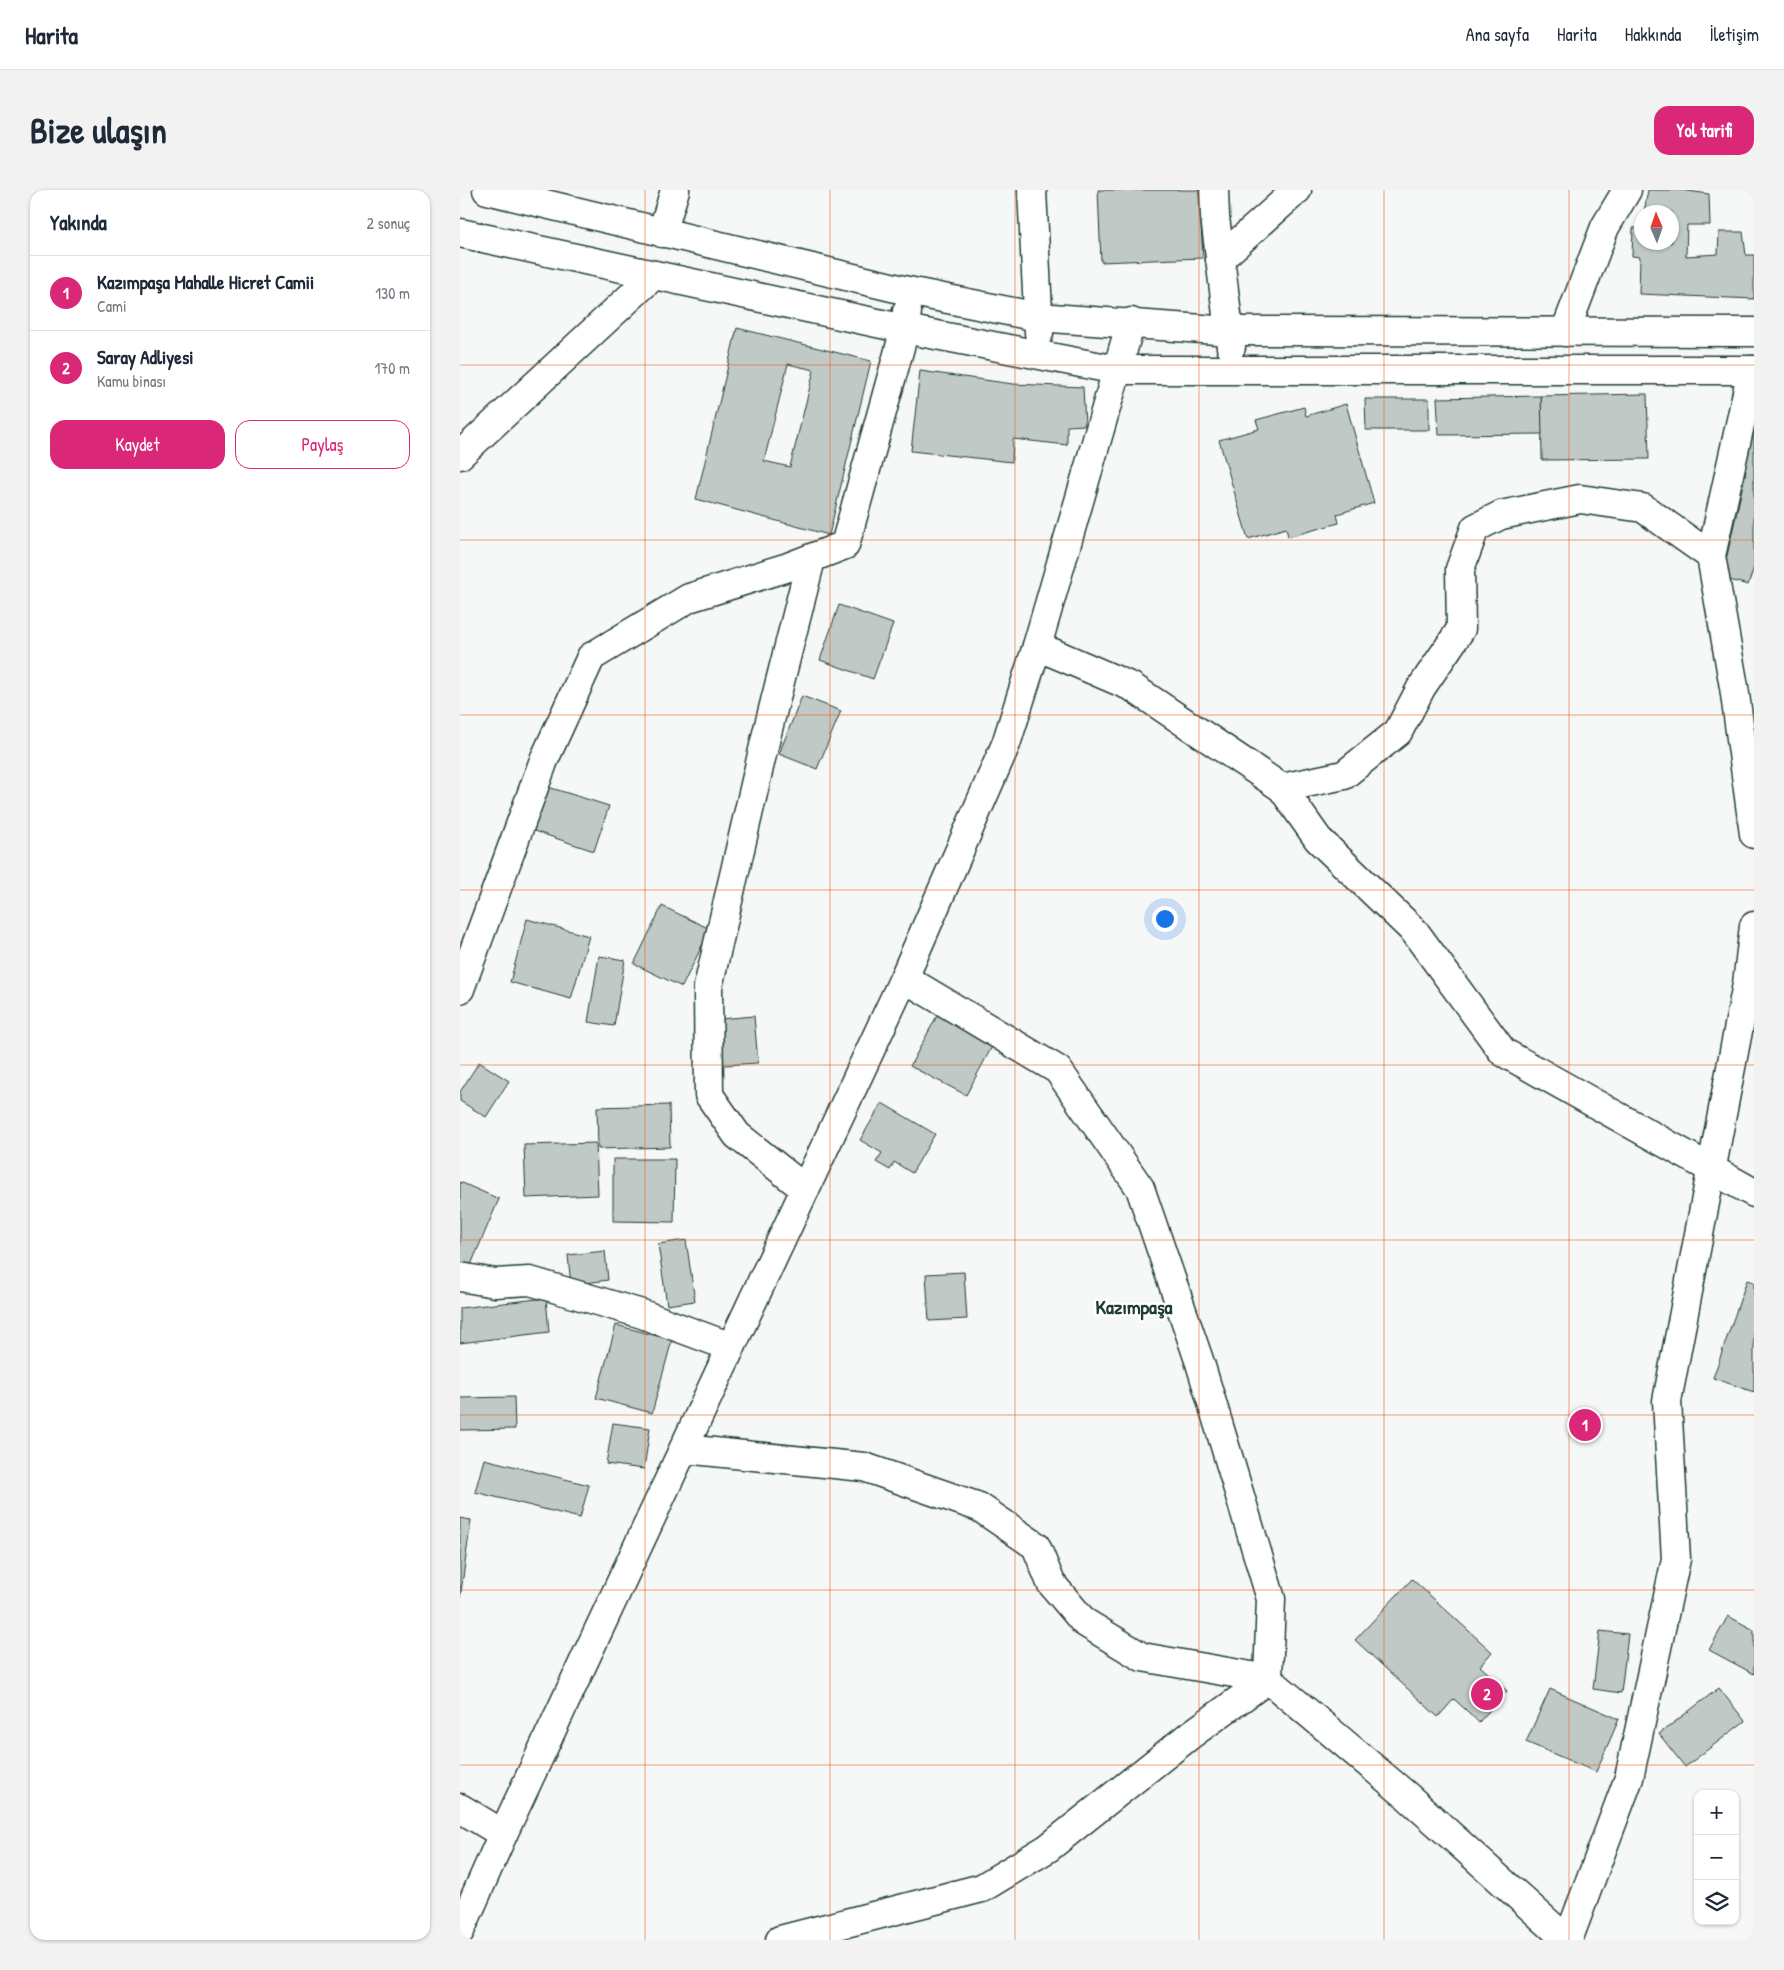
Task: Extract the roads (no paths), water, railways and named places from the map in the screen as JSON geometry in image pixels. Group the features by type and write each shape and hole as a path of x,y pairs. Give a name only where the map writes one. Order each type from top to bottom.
{"street":[{"path":"487,190 908,291 1038,317 1131,322 1230,331 1754,332"},
{"path":"662,233 675,190"},
{"path":"1032,190 1039,354"},
{"path":"1214,190 1215,217 1230,331 1233,370"},
{"path":"1220,259 1297,190"},
{"path":"1565,332 1606,227 1627,190"},
{"path":"460,233 905,329 1116,370 1753,370 1711,556 1739,724 1754,834"},
{"path":"460,454 654,275"},
{"path":"460,989 544,760 591,657 689,598 810,559 845,545 905,329 908,291"},
{"path":"460,1931 904,978 1006,744 1037,646 1131,322"},
{"path":"1282,788 1344,775 1398,732 1421,688 1461,629 1460,569 1475,528 1501,515 1580,499 1643,508 1711,556"},
{"path":"805,1189 737,1135 709,1095 708,987 766,733 810,559"},
{"path":"1037,646 1132,687 1282,788 1318,839 1416,932 1504,1052 1754,1193"},
{"path":"1739,724 1754,760"},
{"path":"684,1449 864,1467 979,1507 1036,1546 1051,1583 1084,1622 1142,1657 1268,1679 1407,1796 1567,1940 1630,1778 1676,1559 1667,1401 1747,984 1754,926"},
{"path":"904,978 1058,1070 1140,1188 1200,1363 1271,1599 1268,1679"},
{"path":"460,1277 495,1283 530,1281 642,1314 731,1347"},
{"path":"780,1940 982,1888 1048,1848 1189,1736 1268,1679"},
{"path":"460,1808 504,1834"}],"place":[{"name":"Kazımpaşa Mahalle Hicret Camii","path":"1585,1425"},
{"name":"Saray Adliyesi","path":"1487,1694"}],"district":[{"name":"Kazımpaşa","path":"1134,1306"}]}
